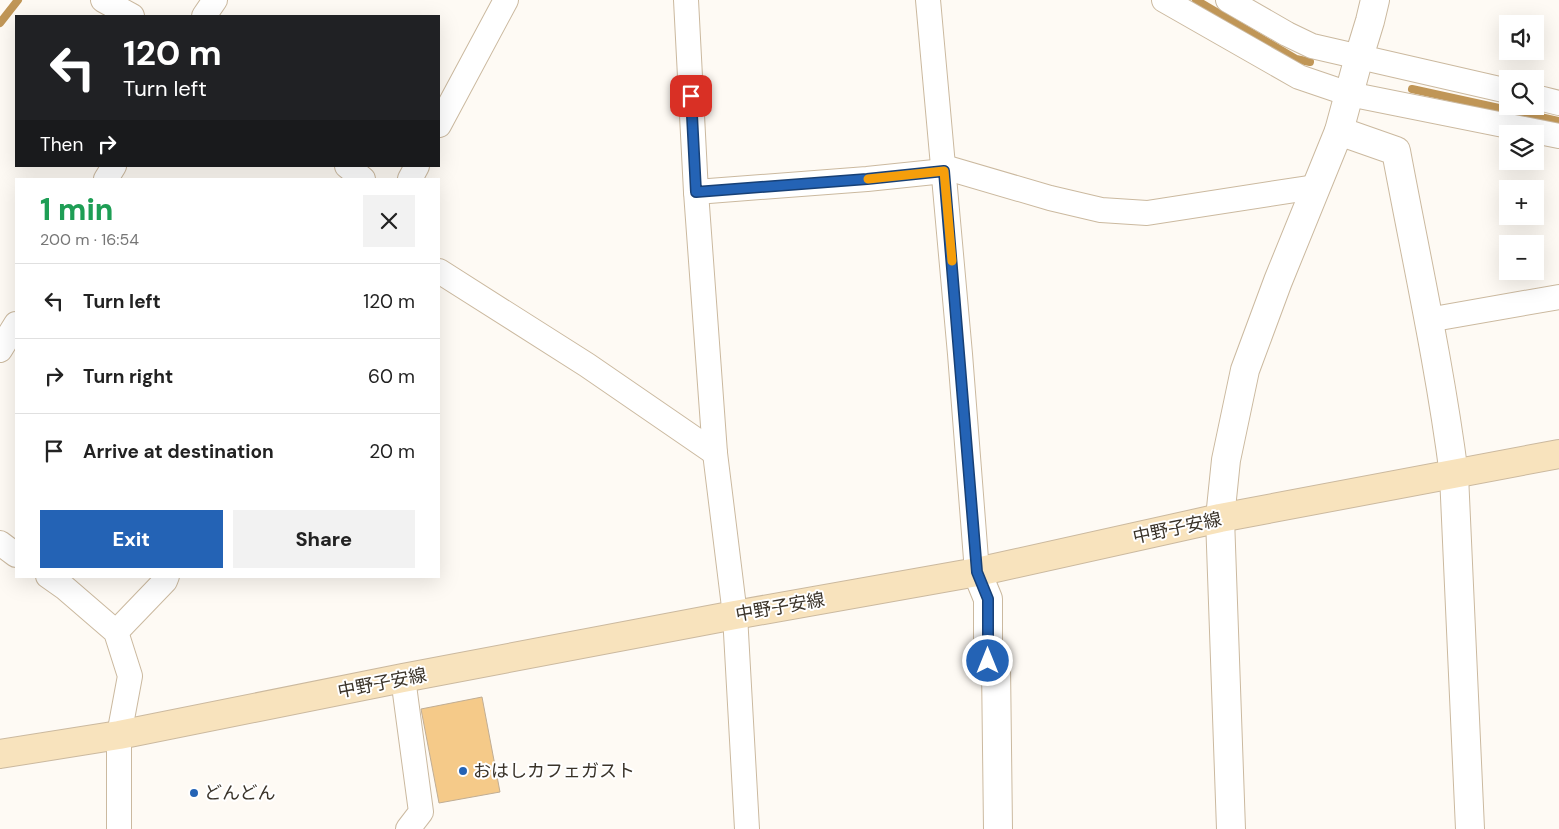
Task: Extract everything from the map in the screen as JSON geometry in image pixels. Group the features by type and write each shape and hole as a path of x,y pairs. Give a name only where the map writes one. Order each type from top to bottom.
{"main road":[{"name":"中野子安線","path":"0,754 119,735 402,678 735,615 977,572 1220,518 1559,454"}],"street":[{"path":"103,0 130,15"},
{"path":"205,15 215,0"},
{"path":"440,123 506,0"},
{"path":"686,0 696,192 715,453 735,615 747,829"},
{"path":"928,0 944,169 977,572 988,599 988,661 996,666 998,829"},
{"path":"1164,0 1299,77 1349,94 1559,136"},
{"path":"1228,0 1286,34 1312,46 1499,89"},
{"path":"1231,829 1220,518 1226,460 1245,370 1278,281 1339,131 1375,0"},
{"path":"1544,99 1559,103"},
{"path":"1339,131 1396,151 1428,320 1450,442 1454,475 1470,829"},
{"path":"107,178 113,167"},
{"path":"348,167 362,178"},
{"path":"696,192 867,179 944,169 1101,210 1147,213 1315,187"},
{"path":"440,272 587,365 715,453"},
{"path":"1428,320 1559,297"},
{"path":"0,350 15,326"},
{"path":"0,544 15,554"},
{"path":"51,578 116,632 130,676 119,735 119,829"},
{"path":"116,632 166,578"},
{"path":"402,678 421,812 408,829"}],"building":[{"path":"482,697 500,792 439,803 421,709"}],"waterway":[{"path":"0,23 18,0"},
{"path":"1196,0 1296,59 1310,62"},
{"path":"1412,89 1559,121"}],"slow traffic":[{"path":"868,179 944,171 952,261"}],"place":[{"name":"おはしカフェガスト","path":"463,771"},
{"name":"どんどん","path":"194,793"}],"route":[{"path":"691,96 696,192 944,171 977,572 988,599 988,661"}]}
